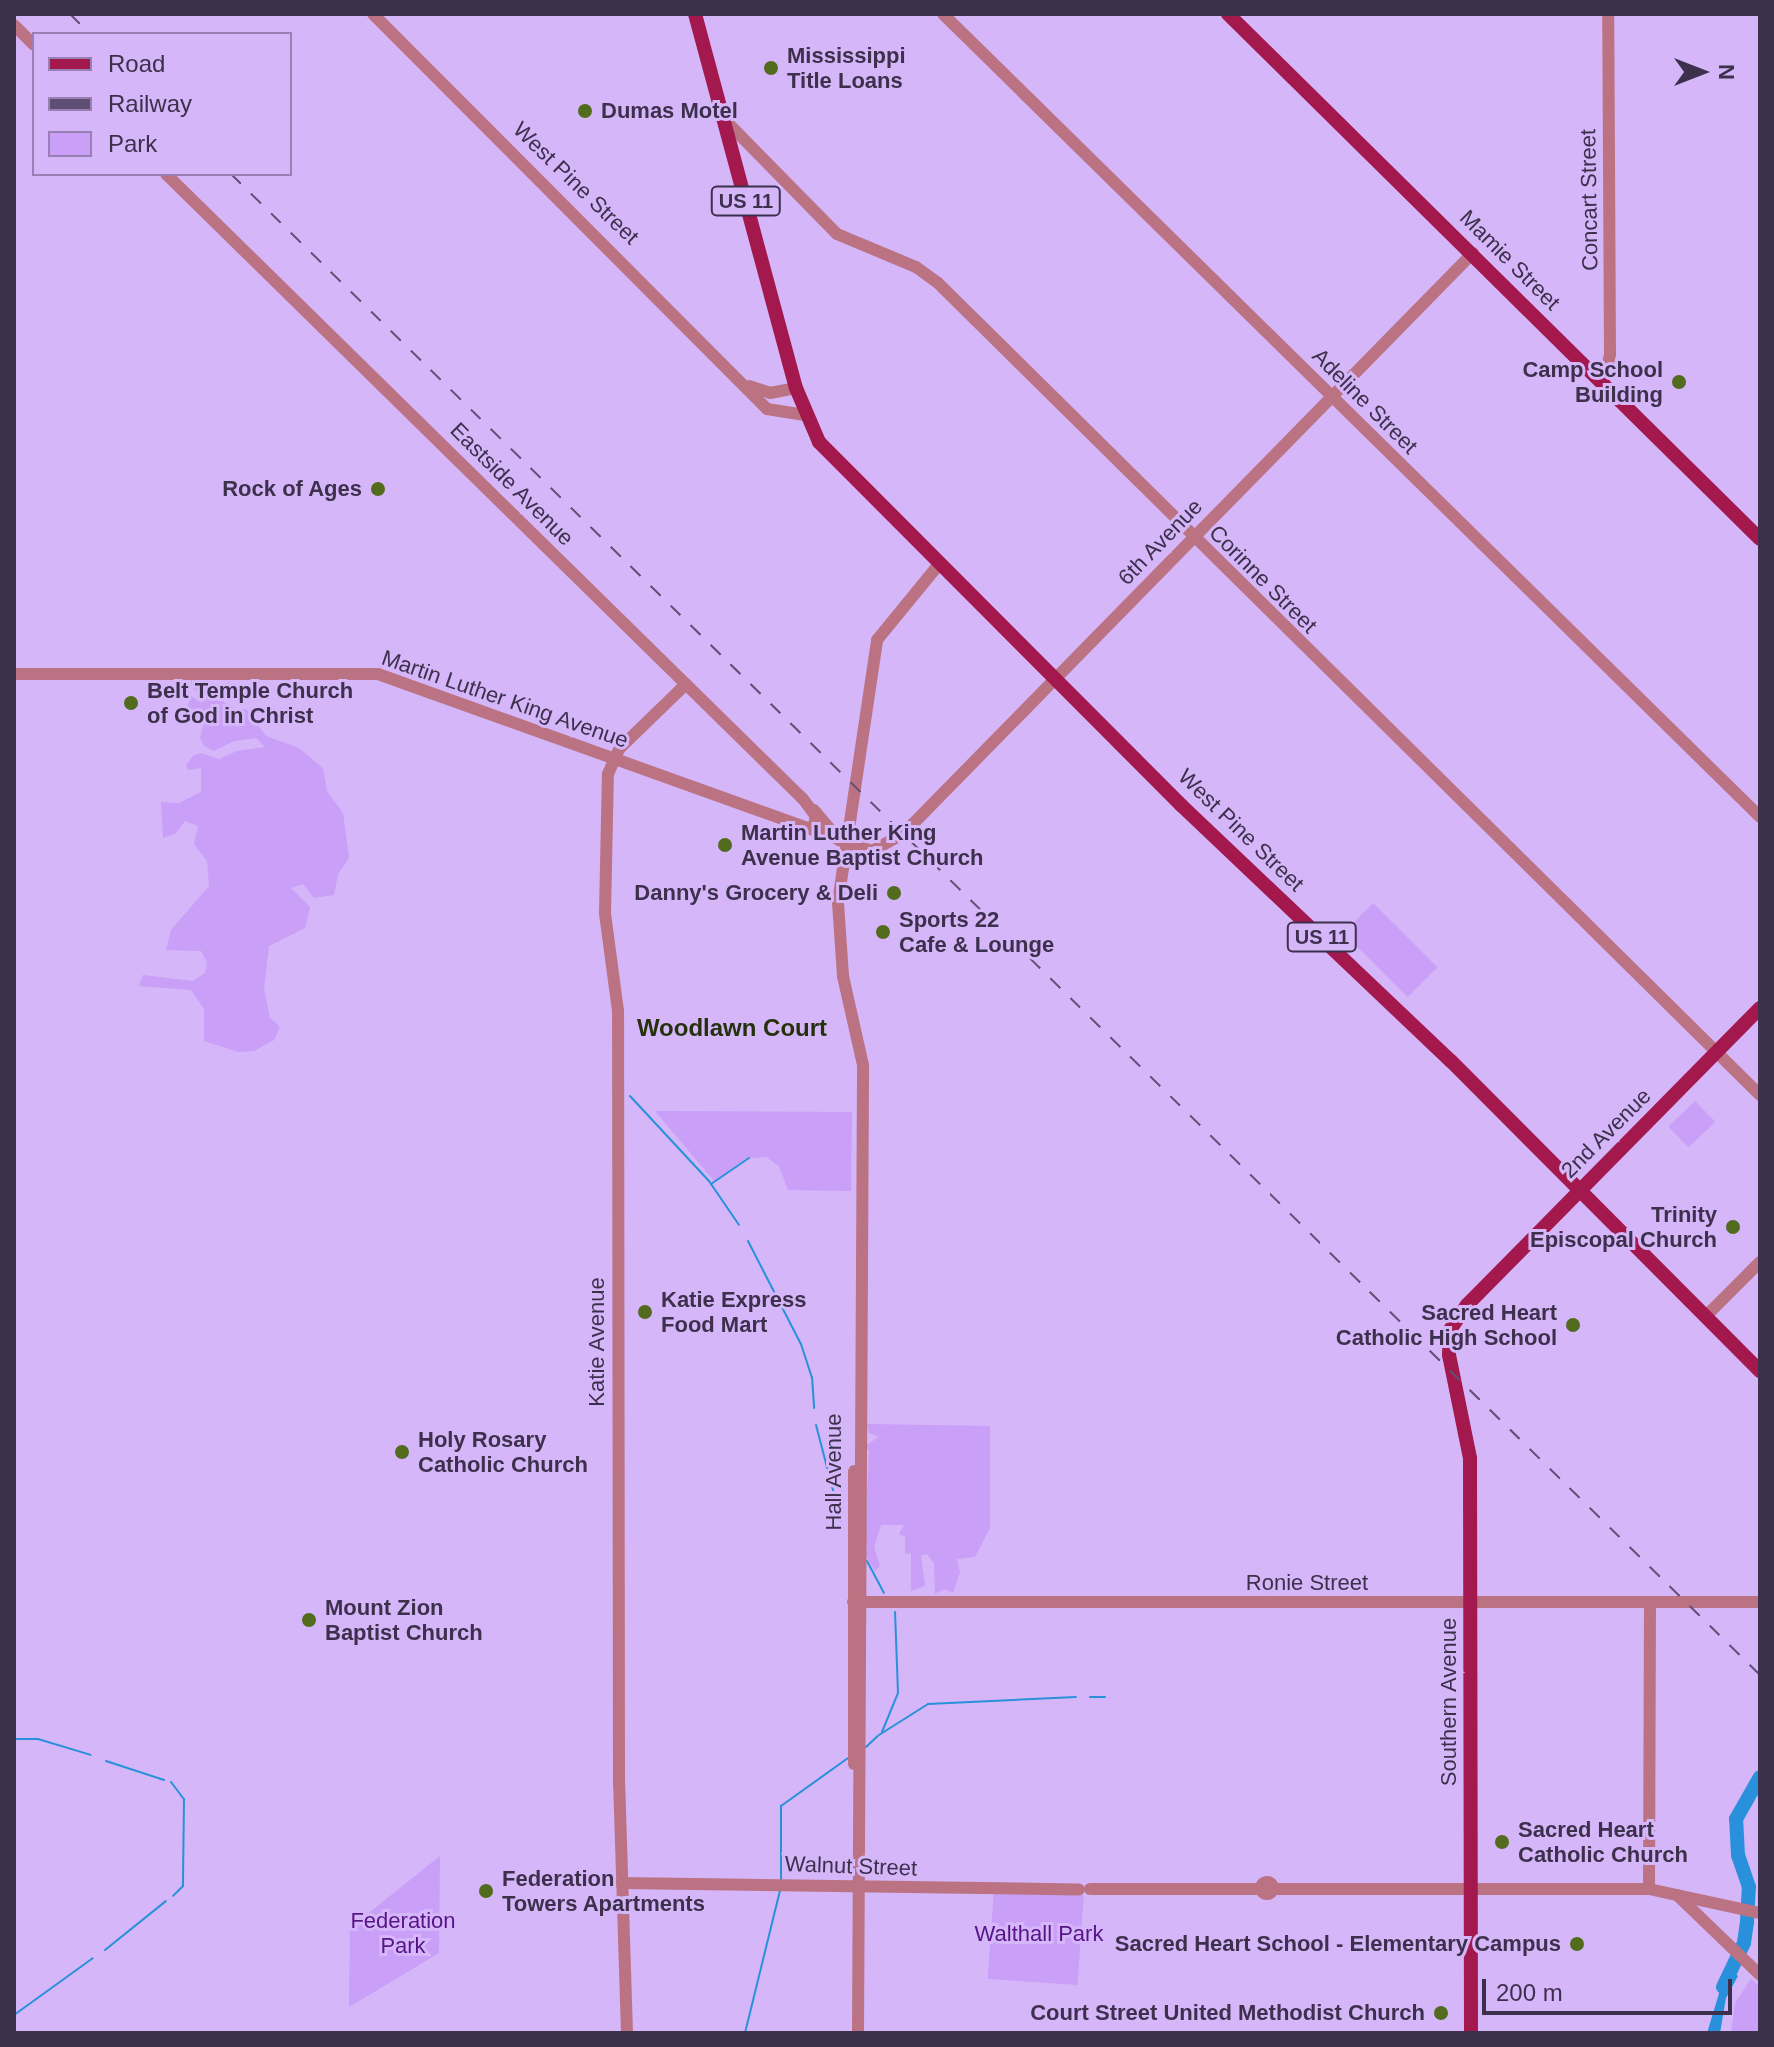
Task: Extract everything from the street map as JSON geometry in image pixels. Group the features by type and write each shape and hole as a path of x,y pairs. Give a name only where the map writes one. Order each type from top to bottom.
{"main road":[{"name":"US 11","path":"695,14 796,388"},
{"name":"Mamie Street","path":"1228,14 1760,539"},
{"name":"West Pine Street","path":"796,388 804,415 824,449 1057,676 1181,805 1390,1001 1760,1371"},
{"name":"2nd Avenue","path":"1453,1372 1448,1344 1456,1318 1760,1008"},
{"name":"Southern Avenue","path":"1453,1372 1470,1449 1471,2033"}],"street":[{"name":"West Pine Street","path":"373,14 773,412 804,415"},
{"name":"Adeline Street","path":"943,14 1760,817"},
{"name":"Concart Street","path":"1603,385 1610,354 1608,14"},
{"path":"14,25 32,43"},
{"name":"Corinne Street","path":"722,117 837,234 916,267 938,283 1760,1095"},
{"name":"Eastside Avenue","path":"168,176 811,807 840,841"},
{"name":"6th Avenue","path":"872,851 903,834 1473,253"},
{"path":"746,385 770,393 796,388"},
{"name":"Hall Avenue","path":"858,2033 860,1056 839,936 842,863 861,745 867,684 877,640 940,563"},
{"name":"Martin Luther King Avenue","path":"14,674 362,672 402,680 872,851"},
{"path":"612,757 686,684"},
{"name":"Katie Avenue","path":"612,757 608,774 605,913 618,1011 621,1883 627,2033"},
{"path":"811,807 813,829"},
{"path":"1705,1317 1760,1262"},
{"name":"Ronie Street","path":"858,1603 1760,1602"},
{"path":"1649,1889 1650,1603"},
{"name":"Walnut Street","path":"621,1883 1084,1889 1649,1889 1760,1913"},
{"path":"1674,1894 1707,1919 1756,1971"},
{"path":"1707,1919 1732,1908"}],"green space":[{"path":"191,680 210,680 213,695 236,710 246,709 266,736 299,748 323,768 327,791 343,813 349,858 338,874 334,895 314,898 303,884 291,888 310,907 305,928 269,946 264,989 270,1018 280,1027 274,1040 254,1051 238,1052 204,1041 204,1009 191,990 139,986 143,975 193,981 205,973 207,962 201,951 166,950 171,930 209,886 207,861 194,844 198,826 185,821 175,834 163,838 161,802 179,803 201,792 201,768 188,770 186,765 193,756 201,753 219,759 237,751 265,747 256,738 234,741 214,751 204,746 200,738 205,719 191,717 187,708 191,696 202,703 205,696 192,688"},
{"path":"1373,903 1437,967 1408,997 1343,933"},
{"path":"1695,1101 1715,1122 1689,1148 1668,1127"},
{"path":"655,1111 852,1112 851,1191 788,1190 779,1166 766,1157 745,1159 714,1181"},
{"path":"867,1424 990,1426 990,1528 975,1557 957,1559 960,1572 953,1593 944,1589 935,1594 934,1563 927,1554 921,1555 925,1586 911,1591 911,1553 905,1554 905,1537 899,1534 904,1525 881,1525 874,1547 880,1566 875,1571 864,1553 869,1451 865,1446 879,1437 869,1433"},
{"name":"Federation Park","path":"440,1856 439,1953 349,2007 350,1928"},
{"name":"Walthall Park","path":"994,1889 1084,1895 1078,1985 988,1979"},
{"path":"1751,1979 1760,1987 1760,2033 1731,2033 1735,2003"}],"water":[{"path":"1727,1967 1738,1976 1726,1998 1720,2033 1707,2033"}],"waterway":[{"path":"630,1096 709,1181 739,1225"},
{"path":"711,1184 749,1158"},
{"path":"748,1241 801,1344 812,1377 814,1408"},
{"path":"816,1425 841,1521"},
{"path":"867,1561 884,1593"},
{"path":"882,1732 898,1693 895,1612"},
{"path":"879,1735 928,1704 1076,1697"},
{"path":"1090,1697 1105,1697"},
{"path":"866,1747 878,1736"},
{"path":"14,1739 38,1739 91,1755"},
{"path":"781,1881 781,1806 848,1758"},
{"path":"106,1761 164,1780"},
{"path":"1723,1987 1744,1943 1747,1922 1749,1887 1738,1855 1736,1819 1760,1777"},
{"path":"171,1782 184,1799 183,1886 173,1896"},
{"path":"745,2033 780,1891"},
{"path":"105,1950 166,1901"},
{"path":"14,2015 93,1958"}],"railway":[{"path":"70,14 88,32"},
{"path":"233,176 1760,1675"}],"place":[{"name":"Mississippi Title Loans","path":"771,68"},
{"name":"Dumas Motel","path":"585,111"},
{"name":"Camp School Building","path":"1679,382"},
{"name":"Rock of Ages","path":"378,489"},
{"name":"Belt Temple Church of God in Christ","path":"131,703"},
{"name":"Martin Luther King Avenue Baptist Church","path":"725,845"},
{"name":"Danny's Grocery & Deli","path":"894,893"},
{"name":"Sports 22 Cafe & Lounge","path":"883,932"},
{"name":"Trinity Episcopal Church","path":"1733,1227"},
{"name":"Katie Express Food Mart","path":"645,1312"},
{"name":"Sacred Heart Catholic High School","path":"1573,1325"},
{"name":"Holy Rosary Catholic Church","path":"402,1452"},
{"name":"Mount Zion Baptist Church","path":"309,1620"},
{"name":"Sacred Heart Catholic Church","path":"1502,1842"},
{"name":"Federation Towers Apartments","path":"486,1891"},
{"name":"Sacred Heart School - Elementary Campus","path":"1577,1944"},
{"name":"Court Street United Methodist Church","path":"1441,2013"}],"district":[{"name":"Woodlawn Court","path":"732,1028"}]}
